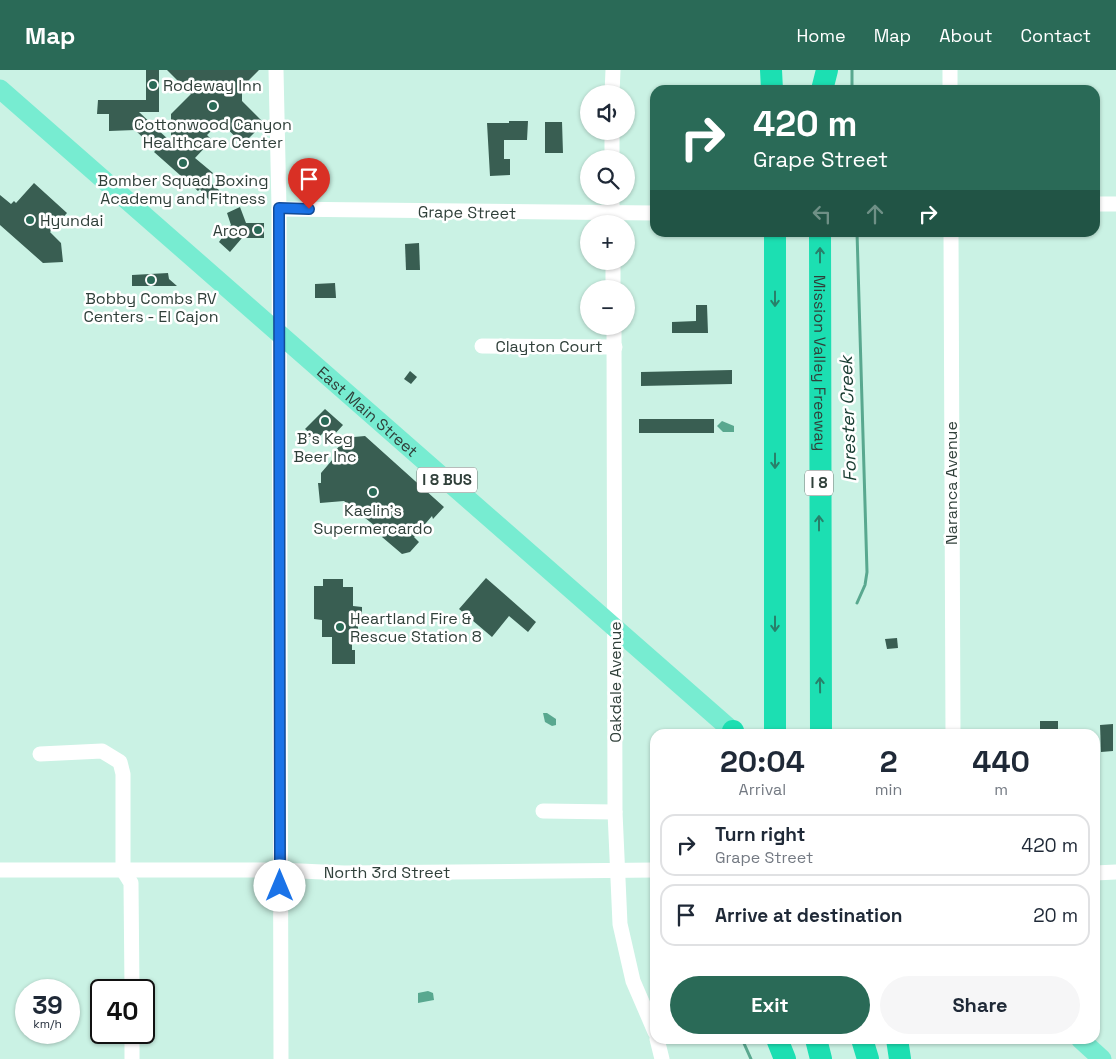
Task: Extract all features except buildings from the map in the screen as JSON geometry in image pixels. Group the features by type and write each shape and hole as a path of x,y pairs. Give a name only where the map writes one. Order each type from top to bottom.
{"highway":[{"path":"771,70 773,85"},
{"path":"774,85 775,70"},
{"path":"820,70 821,85"},
{"path":"822,85 827,70"},
{"path":"775,237 775,729"},
{"name":"Mission Valley Freeway","path":"820,237 821,729"},
{"path":"779,1044 785,1059"},
{"path":"817,1044 821,1059"},
{"path":"864,1044 868,1059"},
{"path":"898,1044 900,1059"}],"main road":[{"name":"East Main Street","path":"0,89 729,729"},
{"path":"1086,1044 1102,1059"}],"street":[{"path":"276,70 280,333 279,870 281,1059"},
{"path":"612,70 612,85"},
{"path":"950,70 950,85"},
{"path":"1100,204 1116,204"},
{"name":"Grape Street","path":"279,208 580,218"},
{"name":"Grape Street","path":"635,216 650,214"},
{"name":"Naranca Avenue","path":"951,237 953,729"},
{"name":"Oakdale Avenue","path":"614,335 615,812 620,924 627,962 638,995 650,1021"},
{"name":"Clayton Court","path":"482,346 614,346"},
{"path":"40,754 102,751 122,759 123,870 131,883 132,979"},
{"path":"543,811 615,812"},
{"name":"North 3rd Street","path":"0,870 279,870 344,873 650,870"},
{"path":"1100,873 1116,872"},
{"path":"132,1044 132,1059"},
{"path":"658,1044 662,1059"}],"shaded area":[{"path":"722,421 734,426 734,432 723,432 717,426"},
{"path":"543,713 547,713 556,719 556,725 552,726 545,722"},
{"path":"428,991 433,993 434,1000 418,1003 418,993"}],"waterway":[{"name":"Forester Creek","path":"852,70 852,85"},
{"name":"Forester Creek","path":"857,237 867,572 865,585 857,603"},
{"name":"Forester Creek","path":"744,1044 751,1059"}],"place":[{"name":"Rodeway Inn","path":"153,85"},
{"name":"Cottonwood Canyon Healthcare Center","path":"213,106"},
{"name":"Bomber Squad Boxing Academy and Fitness","path":"183,163"},
{"name":"Hyundai","path":"30,220"},
{"name":"Arco","path":"258,230"},
{"name":"Bobby Combs RV Centers - El Cajon","path":"151,280"},
{"name":"B's Keg Beer Inc","path":"325,421"},
{"name":"Kaelin's Supermercardo","path":"373,492"},
{"name":"Heartland Fire & Rescue Station 8","path":"340,627"}],"route":[{"path":"280,886 279,208 309,209"}]}
